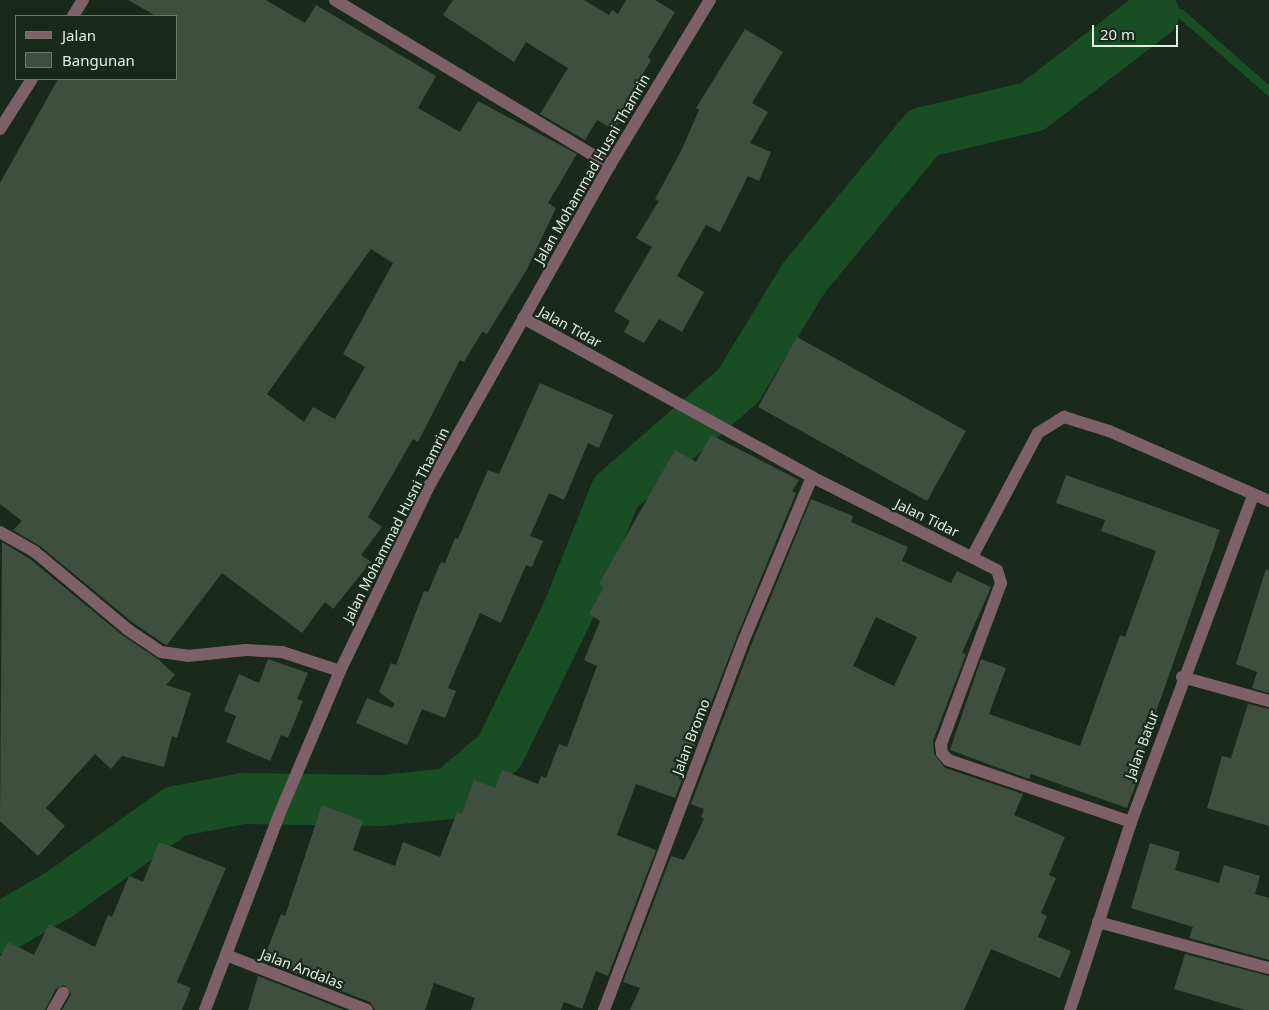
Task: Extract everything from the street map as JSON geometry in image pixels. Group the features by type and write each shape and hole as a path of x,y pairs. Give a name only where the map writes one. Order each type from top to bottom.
{"street":[{"path":"74,15 83,0"},
{"path":"335,0 610,165"},
{"name":"Jalan Mohammad Husni Thamrin","path":"205,1010 279,815 340,671 429,486 610,165 710,0"},
{"path":"0,129 31,80"},
{"name":"Jalan Tidar","path":"523,318 812,478 997,570 1001,583 941,744 944,758 1131,822"},
{"path":"972,557 1038,433 1064,417 1109,431 1269,501"},
{"name":"Jalan Bromo","path":"604,1010 744,642 812,478"},
{"name":"Jalan Batur","path":"1070,1010 1131,822 1182,677 1253,495"},
{"path":"0,532 35,552 127,629 160,652 188,656 246,650 282,652 340,671"},
{"path":"1182,677 1269,701"},
{"path":"1098,922 1269,968"},
{"name":"Jalan Andalas","path":"226,955 367,1010"},
{"path":"53,1010 63,993"}],"building":[{"path":"128,0 266,0 305,23 316,5 436,76 418,108 460,132 478,101 577,154 548,203 556,208 526,271 487,334 482,332 464,362 460,360 418,442 413,439 368,517 382,527 361,555 371,562 333,609 325,602 302,633 222,573 167,645 132,622 40,546 13,530 22,521 0,504 0,183 57,80 178,80 178,15 154,15","holes":["371,249 393,263 343,354 365,367 335,419 313,407 304,422 267,394"]},
{"path":"453,0 584,0 609,15 612,10 618,14 626,0 655,0 675,12 648,57 651,60 635,87 639,89 614,130 597,120 585,140 540,114 568,68 526,42 514,62 443,15"},
{"path":"745,29 783,52 752,103 768,112 750,143 771,152 759,181 748,176 720,232 706,225 677,276 704,292 682,332 659,319 644,343 624,332 630,321 614,311 652,247 636,238 659,201 655,199 681,151 699,110 696,108"},
{"path":"797,337 966,431 927,501 758,407"},
{"path":"540,383 613,415 599,448 588,443 564,500 549,493 530,536 543,541 532,567 526,565 501,623 480,613 448,688 456,691 445,718 422,709 407,745 356,723 367,698 392,708 395,704 379,692 391,663 396,665 424,591 428,592 441,562 445,563 455,538 458,539 488,470 499,474"},
{"path":"711,435 799,480 792,491 796,493 736,639 675,798 636,784 617,835 656,850 608,976 596,971 582,1009 564,1002 561,1010 471,1010 475,998 434,983 425,1010 375,1010 370,1002 263,961 281,914 285,916 322,805 363,821 353,850 395,866 403,842 440,857 457,812 462,814 474,780 495,788 502,770 538,784 541,776 546,778 559,744 567,747 597,666 584,660 600,621 589,614 604,587 599,584 675,450 696,462"},
{"path":"1066,475 1220,530 1137,766 1142,768 1127,808 1031,774 1029,779 950,750 981,659 1006,668 989,714 1080,746 1120,635 1125,637 1156,551 1101,531 1105,520 1056,503"},
{"path":"811,499 853,516 851,522 908,547 902,561 951,583 957,571 991,587 962,653 966,654 933,741 934,754 945,768 1023,794 1014,815 1065,837 1049,875 1056,878 1041,913 1047,916 1038,937 1071,951 1060,978 991,949 964,1010 630,1010 640,988 623,982 671,856 684,860 704,819 701,817 704,809 691,804 751,645","holes":["876,617 917,637 894,686 853,666"]},
{"path":"2,542 30,559 122,635 158,659 175,675 166,685 191,693 177,738 172,736 164,767 122,756 111,769 95,754 46,808 65,826 38,856 0,821"},
{"path":"1266,569 1269,570 1269,693 1252,688 1257,672 1236,664"},
{"path":"268,659 308,673 297,699 303,701 288,738 281,735 270,761 226,742 236,716 224,711 239,674 259,683"},
{"path":"1248,704 1269,709 1269,826 1207,808 1222,756 1231,758"},
{"path":"159,842 226,868 177,982 191,988 182,1010 62,1010 71,994 64,985 56,989 45,1010 0,1010 0,957 8,942 34,955 49,924 95,947 108,915 112,917 129,876 143,882"},
{"path":"1150,843 1180,852 1175,870 1219,883 1224,865 1260,876 1255,894 1269,898 1269,960 1189,938 1193,927 1131,908"},
{"path":"1185,954 1269,976 1269,1010 1245,1010 1174,989"},
{"path":"258,976 345,1010 248,1010"}],"waterway":[{"path":"1153,13 1165,0"},
{"path":"1153,13 1180,13 1269,91"},
{"path":"0,928 57,895 175,811 243,798 381,800 449,793 499,751 567,612 615,492 738,385 803,278 923,132 1032,106 1153,13"}]}
